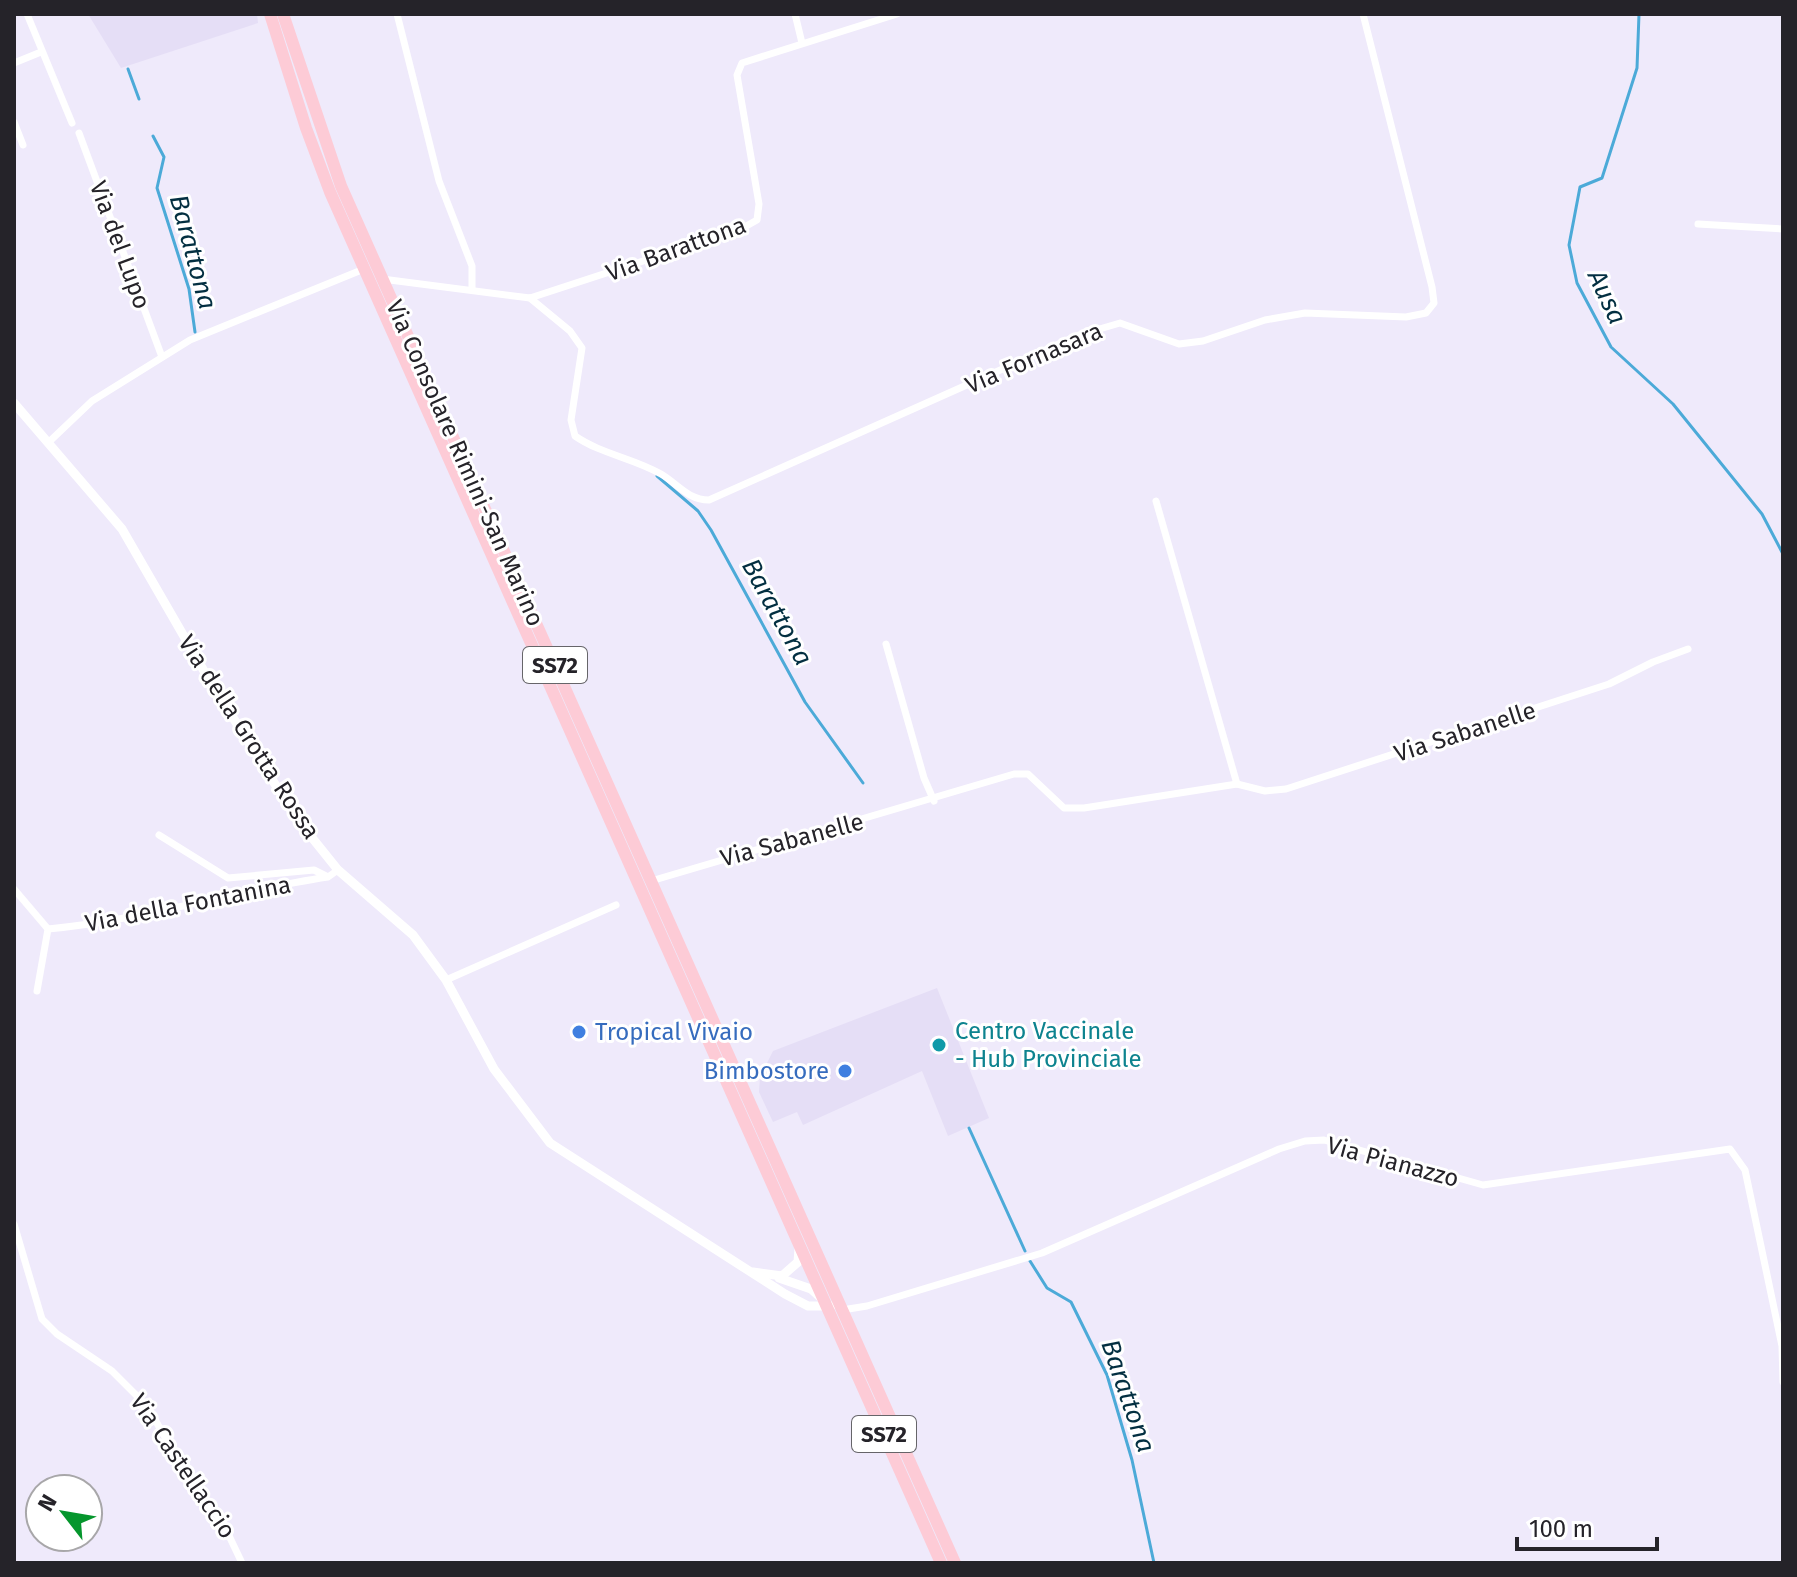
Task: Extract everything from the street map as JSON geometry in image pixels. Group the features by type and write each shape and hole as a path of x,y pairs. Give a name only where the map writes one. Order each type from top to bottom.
{"main road":[{"name":"Via Consolare Rimini-San Marino","path":"270,14 306,128 363,269 941,1563"},
{"name":"Via Consolare Rimini-San Marino","path":"283,14 341,186 955,1563"}],"street":[{"path":"27,14 72,123"},
{"path":"397,14 439,181 472,266 472,290"},
{"path":"795,14 802,43"},
{"name":"Via Barattona","path":"384,281 530,298 627,268 757,220 759,204 737,75 742,63 897,14"},
{"name":"Via Fornasara","path":"530,298 570,331 582,348 571,420 575,436 589,446 661,474 698,500 709,500 863,434 1079,335 1120,323 1179,344 1203,341 1265,320 1305,313 1406,317 1426,313 1434,303 1432,287 1363,14"},
{"path":"14,63 41,52"},
{"path":"14,122 23,145"},
{"name":"Via del Lupo","path":"79,133 162,357"},
{"path":"1698,224 1783,229"},
{"path":"50,441 92,401 214,329 363,269 384,281"},
{"name":"Via della Grotta Rossa","path":"14,403 50,441 122,529 273,783 338,870 413,935 446,980 494,1069 550,1143 808,1306 827,1305"},
{"path":"1156,501 1237,784"},
{"path":"886,644 924,778 934,801"},
{"name":"Via Sabanelle","path":"651,881 727,856 934,801 1014,774 1028,774 1064,808 1084,808 1237,784 1265,791 1286,789 1609,684 1688,649"},
{"name":"Via della Fontanina","path":"159,835 228,878 314,870 328,877"},
{"name":"Via della Fontanina","path":"48,929 171,911 233,893 328,877 338,870"},
{"path":"14,889 48,929 37,991"},
{"path":"446,980 616,905"},
{"name":"Via Pianazzo","path":"842,1310 881,1302 1031,1257 1279,1149 1305,1141 1324,1140 1483,1185 1730,1149 1745,1170 1782,1346 1783,1382"},
{"name":"Via Castellaccio","path":"14,1224 42,1319 57,1334 112,1371 148,1407 190,1482 222,1521 242,1563"},
{"path":"774,1277 791,1271 798,1262 798,1241"},
{"name":"Via della Grotta Rossa","path":"750,1271 811,1289 827,1305"},
{"path":"827,1305 842,1310"}],"shaded area":[{"path":"88,14 257,14 258,23 121,68"},
{"path":"937,988 989,1118 948,1136 922,1071 803,1125 797,1112 773,1122 759,1092 760,1077 773,1051"}],"waterway":[{"name":"Ausa","path":"1639,14 1637,68 1602,178 1580,187 1569,245 1577,283 1611,347 1673,404 1762,514 1783,554"},
{"name":"Barattona","path":"128,69 139,99"},
{"name":"Barattona","path":"153,136 164,157 157,188 189,289 195,332"},
{"name":"Barattona","path":"657,476 698,511 711,530 805,702 863,783"},
{"name":"Barattona","path":"969,1128 1025,1251"},
{"name":"Barattona","path":"1030,1261 1047,1288 1071,1302 1107,1375 1132,1460 1154,1563"}],"place":[{"name":"Tropical Vivaio","path":"579,1032"},
{"name":"Centro Vaccinale - Hub Provinciale","path":"939,1045"},
{"name":"Bimbostore","path":"845,1071"}]}
